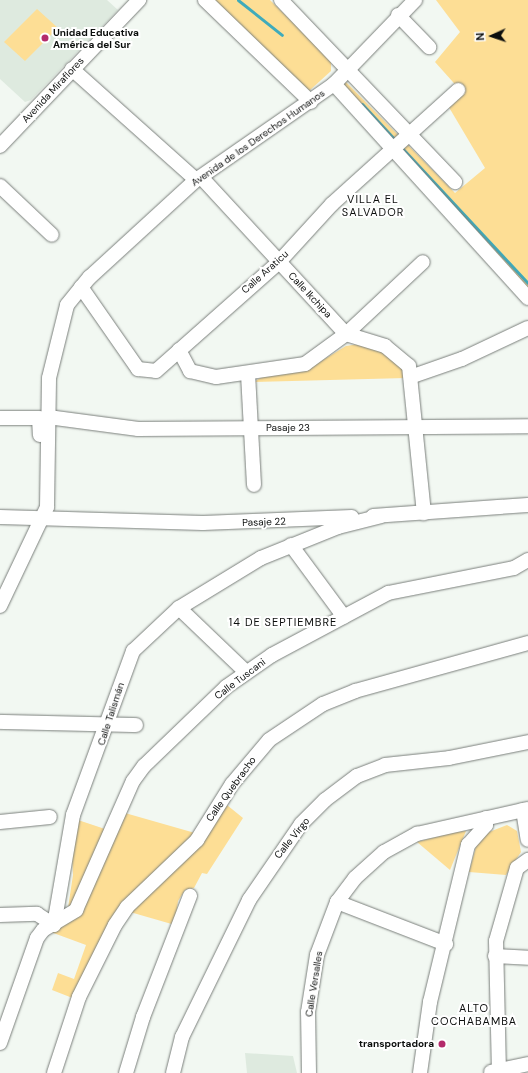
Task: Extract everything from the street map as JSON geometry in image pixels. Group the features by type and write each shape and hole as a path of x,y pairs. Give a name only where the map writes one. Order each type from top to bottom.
{"street":[{"name":"Avenida Miraflores","path":"0,146 139,0"},
{"path":"205,0 311,102"},
{"path":"281,0 349,69 455,182"},
{"path":"401,0 398,15 429,46"},
{"name":"Avenida de los Derechos Humanos","path":"0,606 49,498 49,378 61,321 67,305 81,288 198,178 311,102 334,84 398,15 415,0"},
{"name":"Calle Ikchipa","path":"72,69 198,178 346,334 395,351 409,366 413,376"},
{"path":"334,84 390,150 528,298"},
{"name":"Calle Araticu","path":"81,288 138,369 156,371 279,262 390,150 458,90"},
{"path":"0,186 52,235"},
{"path":"179,350 184,363 200,375 248,374 305,364 346,334 423,262"},
{"path":"424,513 415,428 413,376 462,359 528,328"},
{"path":"248,374 254,485"},
{"path":"0,418 39,418 40,447 48,464"},
{"name":"Pasaje 23","path":"48,418 138,429 528,426"},
{"name":"Pasaje 22","path":"0,516 41,516 203,523 381,516 528,505"},
{"name":"Calle Talismán","path":"54,925 68,834 108,725 133,651 179,608 261,558 291,545 381,516"},
{"path":"291,545 344,617"},
{"name":"Calle Tuscani","path":"54,925 76,910 126,795 144,766 246,672 344,617 402,589 514,568 528,560"},
{"path":"179,608 246,672"},
{"name":"Calle Quebracho","path":"54,1073 79,997 115,925 126,907 196,840 232,784 269,740 323,704 355,691 528,643"},
{"path":"0,722 136,725"},
{"name":"Calle Virgo","path":"173,1073 182,1037 249,900 297,830 325,800 357,776 384,765 484,752 528,742"},
{"path":"526,809 528,840"},
{"name":"Calle Versalles","path":"309,1073 308,1012 317,955 337,902 369,863 384,852 417,834 526,809"},
{"path":"0,822 50,818"},
{"path":"420,1073 430,1002 446,944 468,845 486,825 486,818"},
{"path":"528,860 517,868 495,956 496,1072 528,1064"},
{"path":"126,1073 143,1018 190,896"},
{"path":"337,902 446,944"},
{"path":"0,915 36,914 54,925"},
{"path":"0,1043 4,1022 38,938 43,930 54,925"},
{"path":"495,956 528,958"}],"shaded area":[{"name":"Unidad Educativa América del Sur","path":"0,0 107,0 118,10 31,100 25,102 0,79"},
{"path":"210,0 270,0 331,60 331,71 309,91"},
{"path":"436,0 528,0 528,294 340,89 346,82 455,193 485,168 447,104 461,91 435,62 460,32"},
{"path":"37,9 58,28 25,61 4,42"},
{"path":"359,344 384,352 401,365 406,378 254,382 263,376 318,363 346,346"},
{"path":"222,801 243,818 207,874 202,873 194,888 185,890 178,901 175,925 130,912"},
{"path":"125,813 195,833 119,908 97,945 75,999 52,990 58,973 74,979 86,945 48,931 77,916"},
{"path":"78,820 105,829 79,900 68,908 73,875 71,838"},
{"path":"507,825 517,831 521,852 506,875 469,872 477,843 484,834"},
{"path":"466,831 450,870 417,842 454,832"},
{"path":"245,1053 293,1056 297,1073 247,1073"}],"waterway":[{"path":"238,0 282,35"},
{"path":"362,104 396,141"},
{"path":"401,147 528,283"}],"place":[{"name":"Unidad Educativa América del Sur","path":"45,38"},
{"name":"transportadora","path":"442,1044"}],"district":[{"name":"VILLA EL SALVADOR","path":"373,206"},
{"name":"14 DE SEPTIEMBRE","path":"283,622"},
{"name":"ALTO COCHABAMBA","path":"474,1015"}]}
